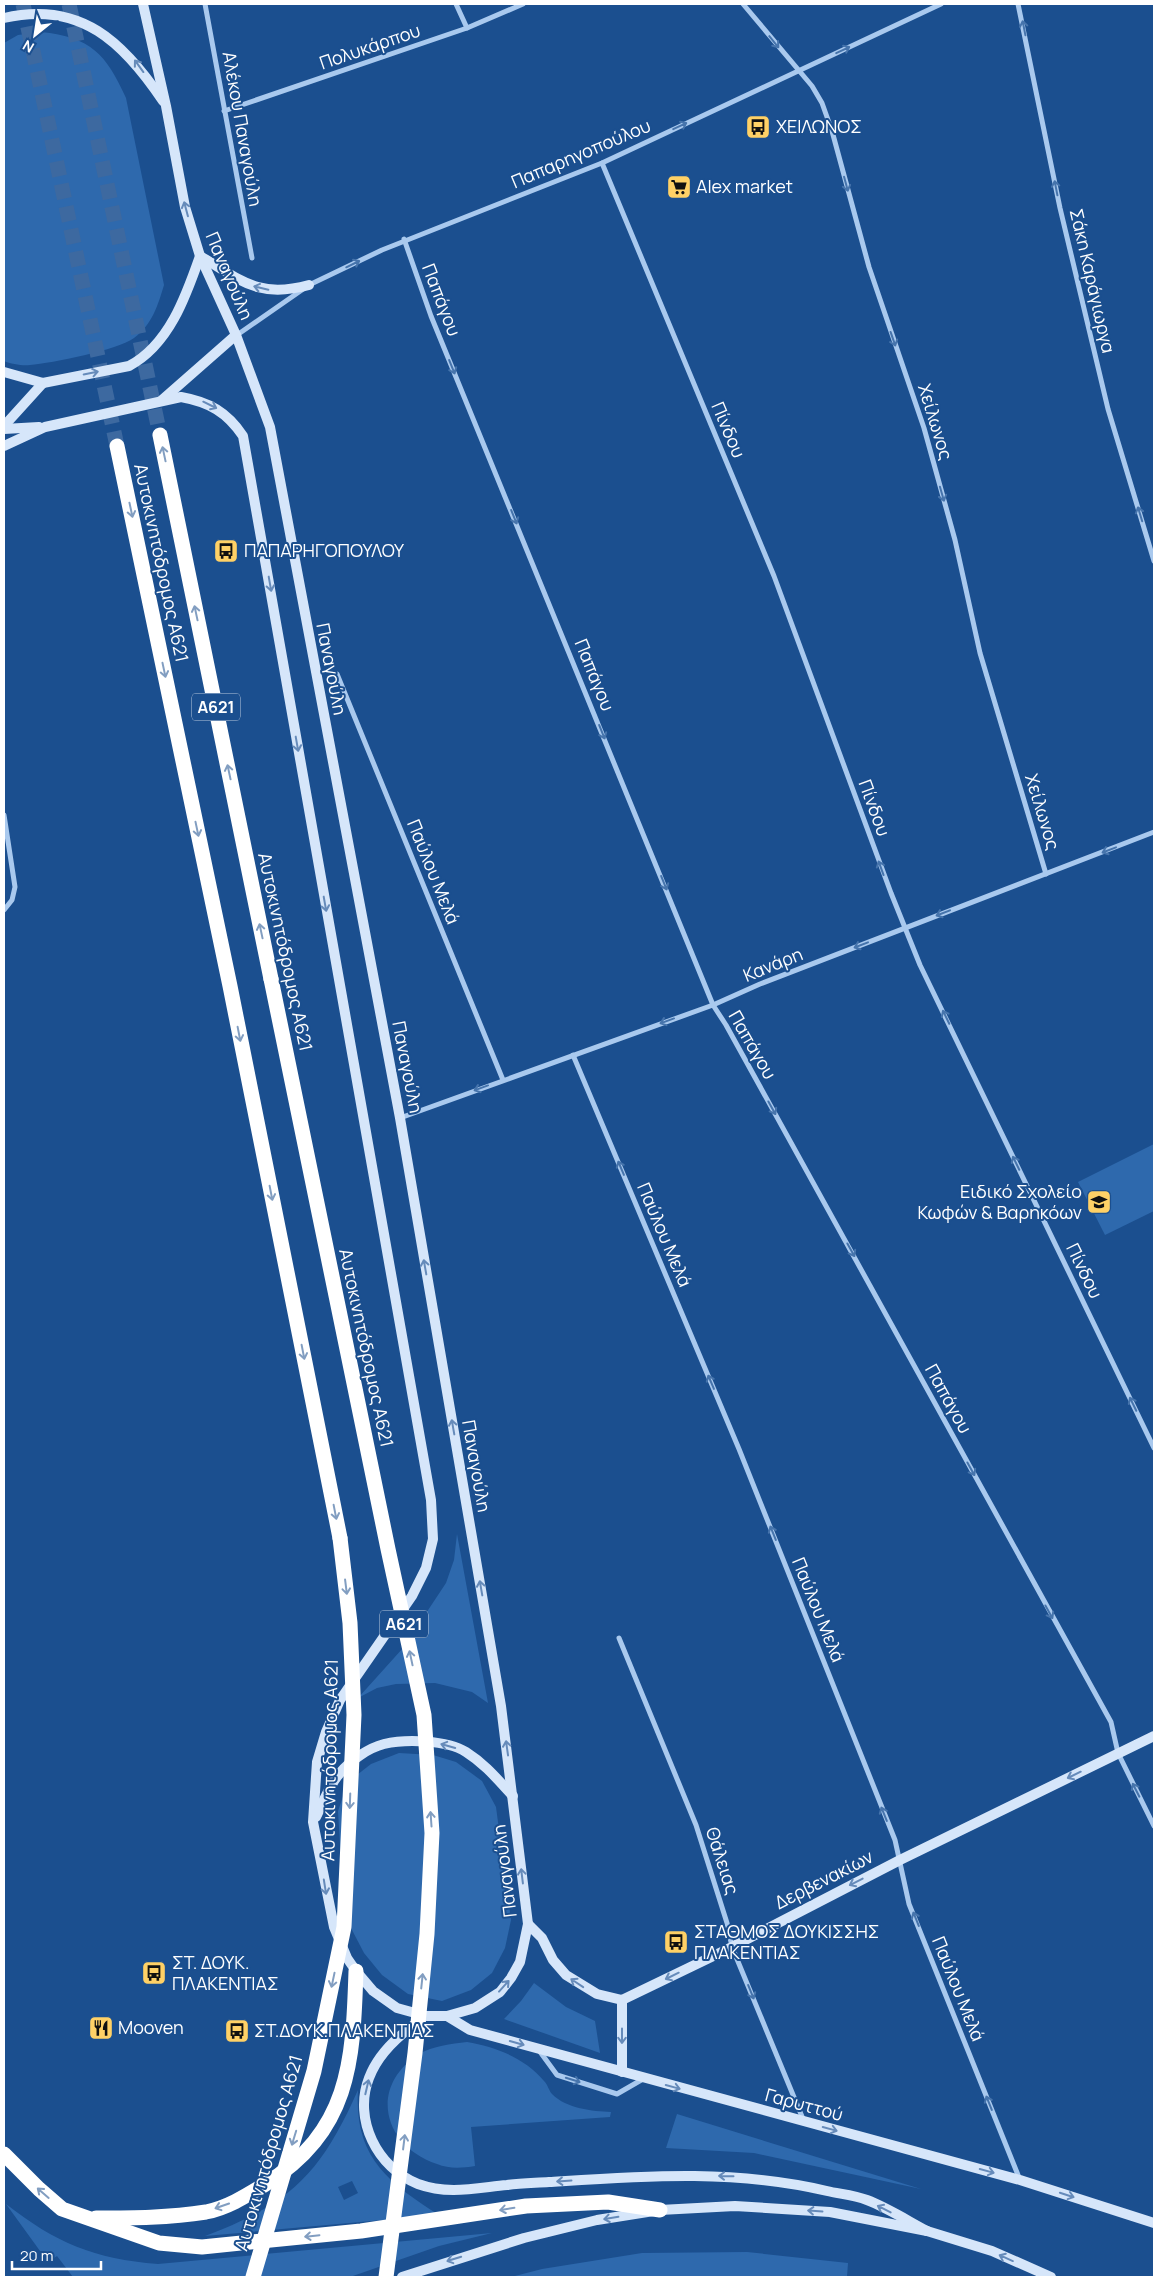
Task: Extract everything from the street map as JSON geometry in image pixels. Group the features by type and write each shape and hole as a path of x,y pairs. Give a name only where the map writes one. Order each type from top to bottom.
{"highway":[{"name":"Αυτοκινητόδρομος Α621","path":"160,435 384,1529 424,1715 432,1833 427,1934 415,2053 386,2277"},
{"name":"Αυτοκινητόδρομος Α621","path":"117,446 230,986 340,1538 350,1623 354,1715 344,1927 314,2071 253,2277"},
{"path":"84,2218 157,2217 207,2212 237,2201 281,2174 317,2141 331,2118 341,2096 352,2048 356,1971"},
{"path":"4,2154 62,2209 159,2243 202,2247 361,2231 526,2206 608,2202 660,2210"}],"main road":[{"name":"Παναγούλη","path":"4,446 45,427 181,397 200,400 212,405 224,413 243,436 431,1500 433,1539 426,1568 412,1596 340,1700 326,1732 317,1762 313,1822 334,1927 347,1958 373,1991 384,2001 409,2013 426,2016 447,2016 476,2008 500,1992 511,1978 520,1962 528,1924 501,1706 400,1118 270,426 236,335 200,256 185,206 166,106 143,4"},
{"path":"4,18 26,12 50,11 72,16 96,26 116,41 132,57 166,106"},
{"path":"4,372 43,383 129,366 140,360 160,338 178,310 189,288 200,256 226,274 263,289 287,291 309,285"},
{"path":"162,400 236,335"},
{"path":"4,428 43,383"},
{"path":"4,428 45,427"},
{"name":"Δερβενακίων","path":"622,2000 732,1947 900,1860 1154,1736"},
{"path":"313,1822 339,1773 362,1755 384,1744 412,1741 438,1743 464,1751 489,1769 513,1796"},
{"path":"528,1924 542,1938 553,1960 566,1975 597,1994 622,2000 622,2072"},
{"path":"426,2016 406,2030 378,2062 369,2078 364,2107 370,2140 380,2155 401,2174 416,2183 451,2191 509,2184 655,2175 744,2176 796,2184 866,2200 927,2231"},
{"name":"Γαρυττού","path":"447,2016 470,2030 643,2079 1020,2180 1154,2223"},
{"path":"402,2277 524,2238 597,2220 660,2210 735,2206 830,2212 927,2231 992,2252 1051,2277"}],"street":[{"name":"Αλέκου Παναγούλη","path":"205,4 252,258"},
{"path":"456,4 467,28"},
{"name":"Πολυκάρπου","path":"224,111 467,28 522,4"},
{"name":"Χείλωνος","path":"743,4 786,57 800,70 822,103 832,131 869,267 924,428 955,540 980,653 1046,874"},
{"name":"Παπαρηγοπούλου","path":"236,335 309,285 404,239 602,163 941,4"},
{"name":"Σάκη Καράγιωργα","path":"1018,4 1060,208 1108,410 1154,561"},
{"name":"Πίνδου","path":"602,163 774,576 887,884 920,964 1154,1448"},
{"name":"Παπάγου","path":"404,239 431,316 713,1005 726,1025 1111,1722 1118,1754 1154,1826"},
{"name":"Παύλου Μελά","path":"338,674 503,1080"},
{"path":"4,815 15,887 12,900 4,910"},
{"name":"Κανάρη","path":"400,1118 713,1005 760,984 1154,832"},
{"name":"Παύλου Μελά","path":"573,1055 739,1449 895,1840 909,1904 1020,2180"},
{"name":"Θάλειας","path":"618,1638 696,1825 727,1923 732,1947 804,2122"},
{"path":"538,2049 557,2075 617,2094 643,2079"}],"shaded area":[{"path":"41,32 58,34 85,43 104,59 119,83 126,98 164,285 150,321 140,333 126,343 53,362 24,365 4,361 4,43 18,35"},
{"path":"1154,1144 1154,1211 1105,1235 1078,1182"},
{"path":"457,1534 488,1703 472,1692 435,1683 396,1684 377,1688 358,1698 403,1648 446,1583 454,1560"},
{"path":"399,1753 433,1755 456,1762 482,1781 496,1807 511,1920 505,1948 492,1973 471,1990 442,2001 408,1994 382,1975 364,1953 352,1930 342,1878 338,1811 348,1782 371,1764"},
{"path":"534,1983 566,2007 595,2021 600,2053 504,2019 521,2001"},
{"path":"467,2042 499,2050 519,2060 536,2073 552,2094 565,2103 588,2110 611,2112 610,2117 471,2127 475,2166 446,2167 419,2155 404,2144 394,2130 389,2115 388,2099 393,2083 403,2067 424,2051"},
{"path":"358,2090 358,2113 368,2150 389,2178 420,2203 439,2215 205,2236 235,2224 281,2198 300,2182 316,2164 331,2143","holes":["352,2181 358,2193 344,2200 338,2187"]},
{"path":"677,2114 921,2189 754,2153 666,2148"},
{"path":"6,2204 42,2229 77,2247 114,2258 158,2264 492,2233 439,2246 350,2277 73,2277 57,2256 48,2262"},
{"path":"747,2252 848,2263 847,2277 511,2277 542,2269 642,2253"}],"tunnel":[{"path":"23,4 117,446"},
{"path":"69,4 160,435"}],"place":[{"name":"ΧΕΙΛΩΝΟΣ","path":"758,127"},
{"name":"Alex market","path":"679,187"},
{"name":"ΠΑΠΑΡΗΓΟΠΟΥΛΟΥ","path":"226,551"},
{"name":"Ειδικό Σχολείο Κωφών & Βαρηκόων","path":"1099,1202"},
{"name":"ΣΤΑΘΜΟΣ ΔΟΥΚΙΣΣΗΣ ΠΛΑΚΕΝΤΙΑΣ","path":"676,1942"},
{"name":"ΣΤ. ΔΟΥΚ. ΠΛΑΚΕΝΤΙΑΣ","path":"154,1973"},
{"name":"Mooven","path":"101,2028"},
{"name":"ΣΤ.ΔΟΥΚ.ΠΛΑΚΕΝΤΙΑΣ","path":"237,2031"}]}
